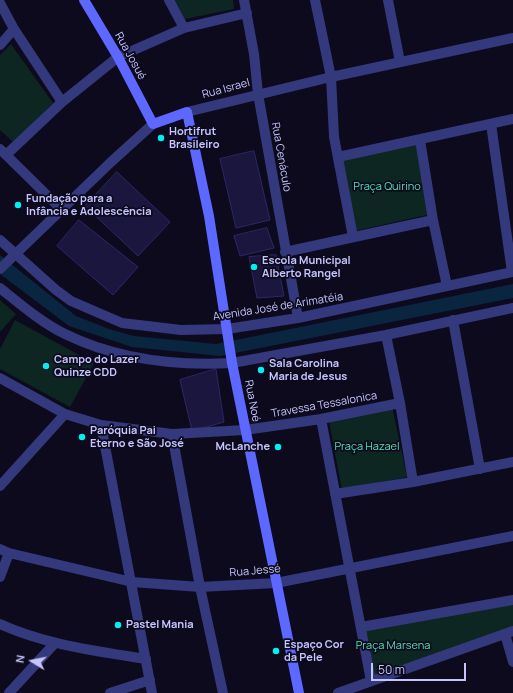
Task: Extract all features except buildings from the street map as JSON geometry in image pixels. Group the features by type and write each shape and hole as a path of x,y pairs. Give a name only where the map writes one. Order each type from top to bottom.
{"street":[{"name":"Rua Josué","path":"84,0 118,57 153,124"},
{"path":"169,0 184,28"},
{"name":"Rua Cenáculo","path":"244,0 258,94 298,318"},
{"path":"316,0 331,77 334,137 354,237"},
{"path":"388,0 400,62"},
{"path":"0,3 14,29 62,102"},
{"path":"62,210 3,152 118,57 184,28 247,13"},
{"path":"0,45 14,29"},
{"name":"Rua Israel","path":"0,269 111,162 153,124 187,112 258,94 513,38"},
{"name":"Rua Noé","path":"187,112 209,216 232,361 299,693"},
{"path":"338,157 513,119"},
{"path":"491,124 512,272"},
{"path":"420,140 433,220 447,286"},
{"path":"285,252 433,220"},
{"name":"Avenida José de Arimatéia","path":"0,240 13,255 66,297 122,323 181,330 227,332 512,272"},
{"path":"0,288 18,303 64,334 105,350 160,362 211,364 386,335 513,308"},
{"path":"453,320 480,469"},
{"path":"386,335 400,403 413,482"},
{"name":"Travessa Tessalonica","path":"1,381 65,414 101,425 172,434 246,430 321,419 400,403"},
{"path":"0,486 65,414"},
{"path":"321,419 371,681"},
{"path":"101,425 152,693"},
{"path":"172,434 200,587 223,693"},
{"path":"335,494 413,482 513,462"},
{"name":"Rua Jessé","path":"4,551 132,582 200,587 276,583 513,536"},
{"path":"0,577 4,551"},
{"path":"361,627 513,600"},
{"path":"0,624 14,631 55,643 146,659"},
{"path":"338,693 509,633 513,662"},
{"path":"9,693 55,643"},
{"path":"110,693 150,680"}],"green space":[{"path":"175,0 233,0 234,9 185,19"},
{"path":"11,44 53,103 13,142 0,130 0,55"},
{"name":"Praça Quirino","path":"420,143 431,214 355,231 341,159"},
{"path":"0,300 16,314 0,332"},
{"name":"Campo do Lazer Quinze CDD","path":"15,320 94,363 70,407 0,369 0,349"},
{"name":"Praça Hazael","path":"392,406 407,477 342,490 328,416"},
{"name":"Praça Marsena","path":"513,598 513,629 375,677 366,628"}],"water":[{"path":"0,255 76,316 109,329 134,336 216,344 513,284 513,298 220,356 132,347 69,326 0,274"}],"place":[{"name":"Hortifrut Brasileiro","path":"161,138"},
{"name":"Fundação para a Infância e Adolescência","path":"18,205"},
{"name":"Escola Municipal Alberto Rangel","path":"254,267"},
{"name":"Campo do Lazer Quinze CDD","path":"46,366"},
{"name":"Sala Carolina Maria de Jesus","path":"261,370"},
{"name":"Paróquia Pai Eterno e São José","path":"82,437"},
{"name":"McLanche","path":"278,447"},
{"name":"Pastel Mania","path":"118,625"},
{"name":"Espaço Cor da Pele","path":"276,651"}]}
